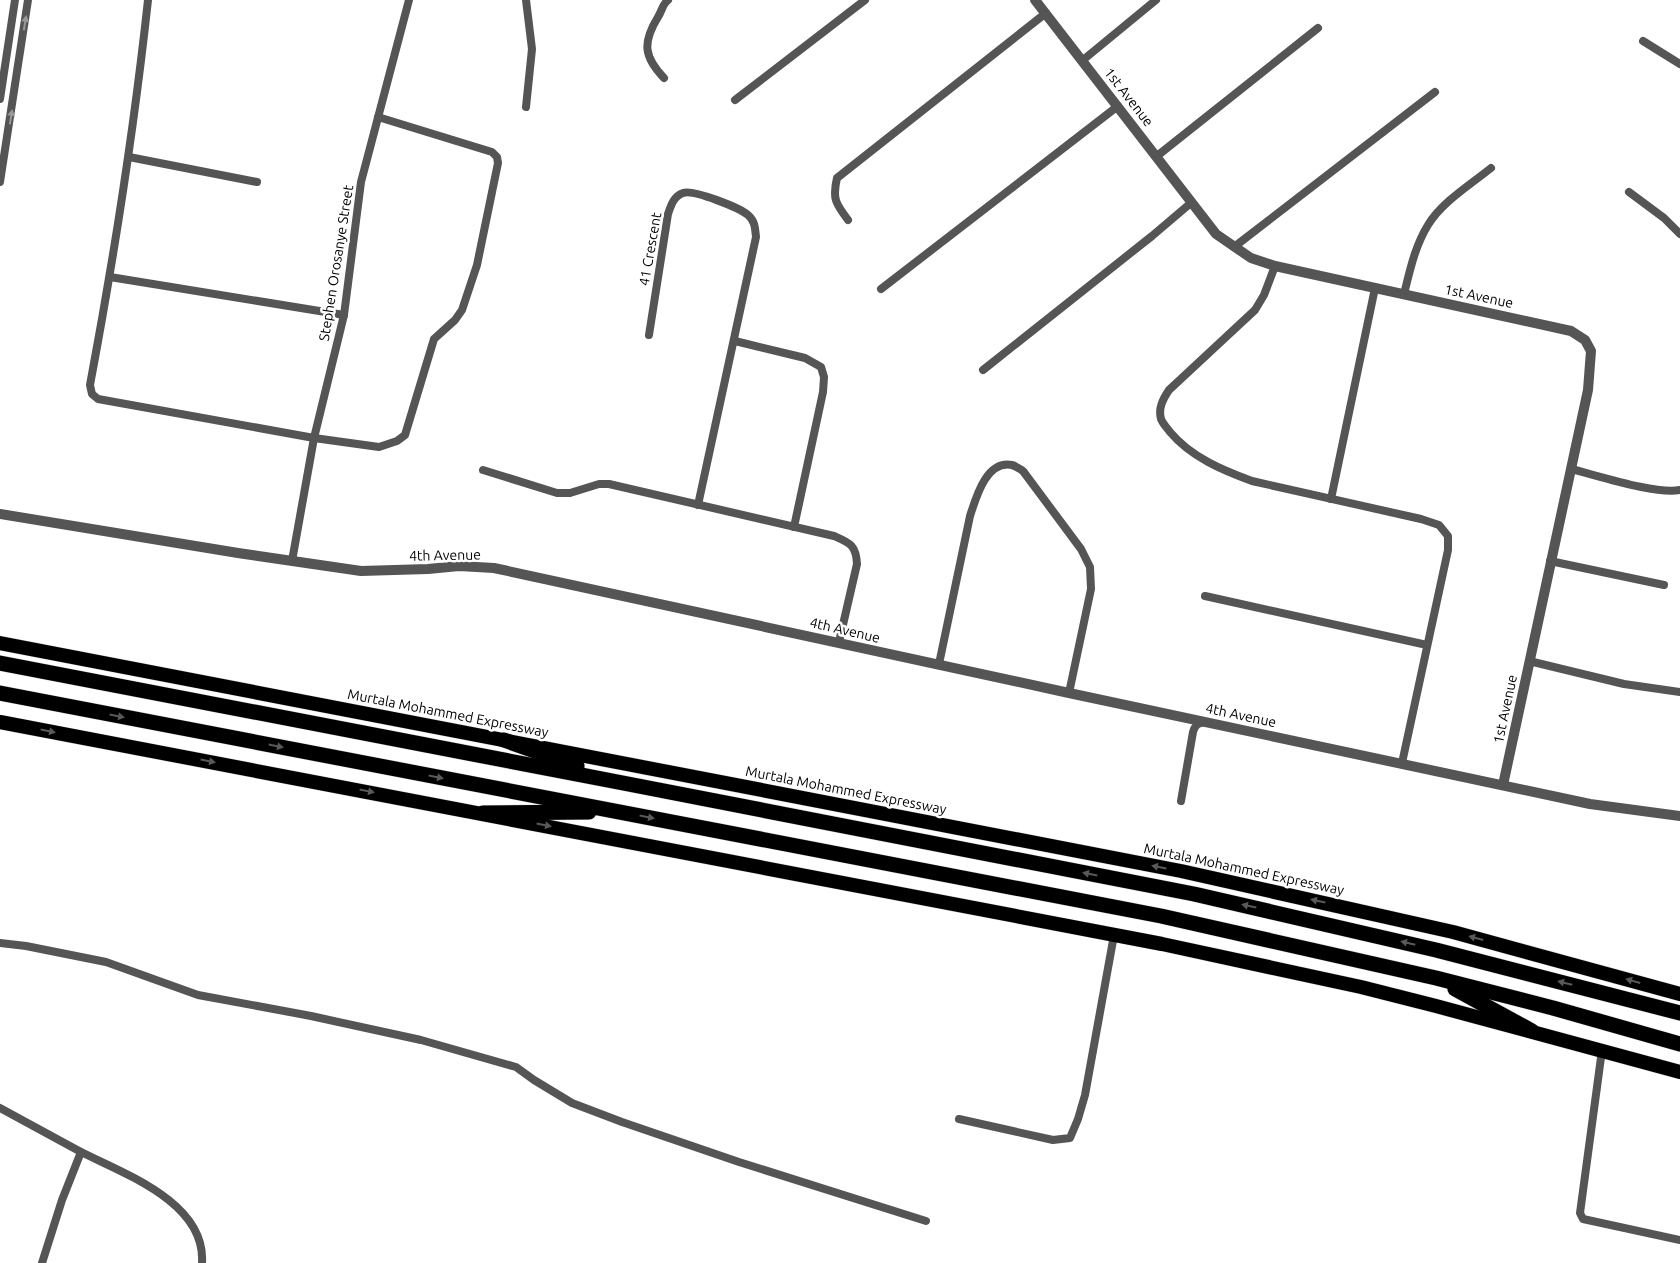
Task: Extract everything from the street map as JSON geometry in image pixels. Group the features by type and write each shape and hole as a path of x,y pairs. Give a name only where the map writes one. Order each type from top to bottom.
{"highway":[{"name":"Murtala Mohammed Expressway","path":"0,643 1181,871 1453,932 1680,994"},
{"path":"0,663 623,782 1194,894 1445,952 1680,1013"},
{"path":"0,694 1162,916 1436,978 1553,1008 1680,1044"},
{"path":"0,722 1114,935 1361,987 1532,1031 1680,1072"},
{"path":"504,740 623,782"},
{"path":"483,813 622,812"},
{"path":"1436,978 1532,1031"}],"street":[{"path":"0,100 3,58 15,0"},
{"path":"0,182 20,62 28,0"},
{"path":"148,0 129,158 90,385 92,394 98,399 314,438 379,447 397,441 405,435 434,339 455,320 462,310 477,265 498,163 497,157 492,152 378,117"},
{"name":"Stephen Orosanye Street","path":"292,561 314,438 344,315 362,182 409,0"},
{"path":"526,0 532,49 526,107"},
{"path":"664,78 654,67 646,47 654,24 664,3 668,0"},
{"path":"735,100 865,0"},
{"name":"1st Avenue","path":"1035,0 1216,234 1234,248 1251,258 1275,266 1571,331 1584,340 1591,351 1591,367 1571,469 1503,785"},
{"path":"1083,60 1156,0"},
{"path":"848,220 836,201 835,189 837,178 1046,13"},
{"path":"1157,156 1318,28"},
{"path":"1643,41 1680,64"},
{"path":"3,58 20,62"},
{"path":"1234,248 1435,92"},
{"path":"881,289 1118,106"},
{"path":"129,158 257,182"},
{"path":"1404,294 1417,245 1428,224 1442,208 1490,168"},
{"name":"41 Crescent","path":"649,335 668,214 677,196 685,192 699,194 748,215 755,225 756,237 698,505"},
{"path":"1629,192 1664,218 1680,234"},
{"path":"983,370 1192,202"},
{"path":"1275,266 1264,296 1255,310 1169,390 1162,400 1161,418 1177,440 1200,458 1226,472 1252,481 1421,519 1439,525 1448,536 1448,550 1402,763"},
{"path":"110,277 344,315"},
{"path":"1331,499 1375,288"},
{"path":"735,341 805,358 821,367 824,377 823,392 794,527"},
{"path":"939,664 970,516 976,496 984,480 992,471 1002,466 1012,465 1023,471 1081,549 1090,567 1091,589 1070,693"},
{"path":"1571,469 1652,489 1670,492 1680,490"},
{"path":"483,470 557,493 570,493 599,484 609,484 794,527 848,542 856,551 856,564 839,642"},
{"name":"4th Avenue","path":"0,514 362,571 459,566 494,568 1590,804 1680,816"},
{"path":"1550,561 1664,585"},
{"path":"1205,596 1427,645"},
{"path":"1529,661 1624,684 1680,692"},
{"path":"1181,801 1194,727 1205,722"},
{"path":"959,1119 1053,1140 1070,1138 1085,1095 1114,935"},
{"path":"0,943 26,946 106,962 198,995 311,1016 421,1040 516,1067 572,1103 622,1122 739,1162 926,1220"},
{"path":"1602,1050 1580,1213 1583,1219 1680,1240"},
{"path":"0,1108 81,1152 146,1184 170,1201 195,1229 201,1242 202,1263"},
{"path":"42,1263 62,1200 81,1152"}]}
